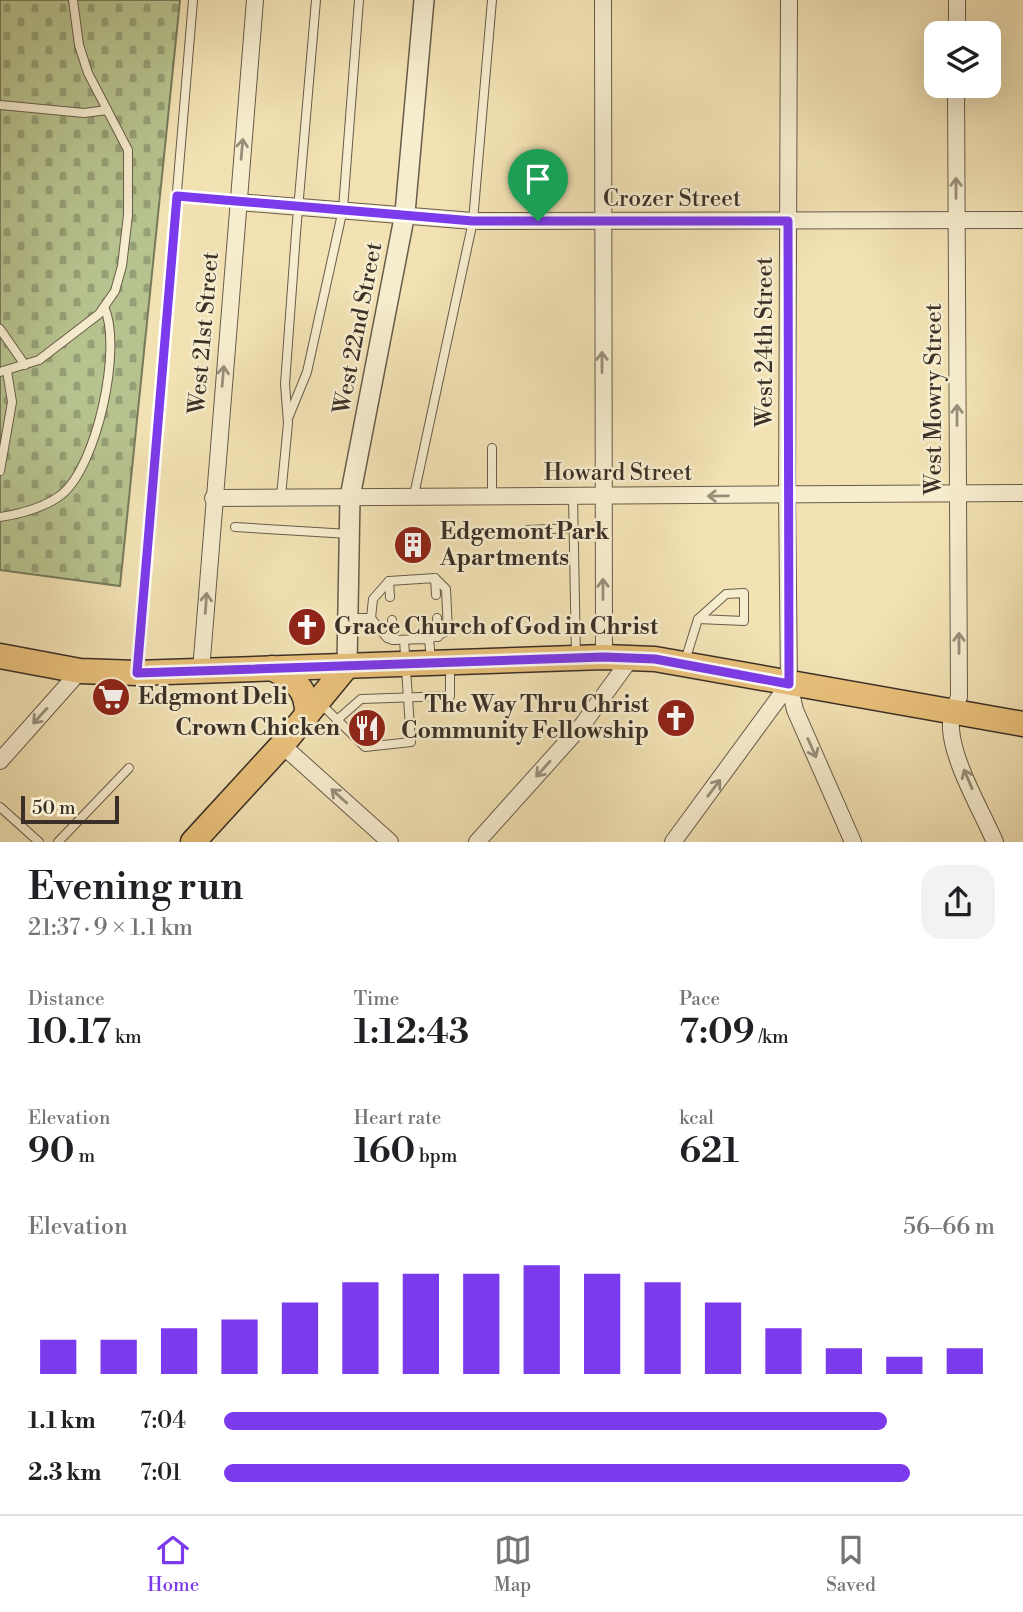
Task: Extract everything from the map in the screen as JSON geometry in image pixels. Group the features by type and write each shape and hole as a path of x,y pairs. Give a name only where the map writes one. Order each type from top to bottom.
{"main road":[{"path":"0,656 80,671 137,673 347,666 427,651 576,659 631,658 684,664 1023,724"},
{"path":"193,842 282,744 347,666"},
{"path":"272,668 292,679 302,689 312,708"}],"street":[{"name":"West 21st Street","path":"201,671 255,0"},
{"name":"West 22nd Street","path":"347,666 350,497 405,213 424,0"},
{"path":"603,0 604,657"},
{"name":"West 24th Street","path":"789,0 789,684 795,710 853,842"},
{"path":"957,0 957,21"},
{"name":"West Mowry Street","path":"956,98 959,697 953,710 950,730 995,842"},
{"name":"Crozer Street","path":"238,202 405,213 473,221 1023,220"},
{"name":"Howard Street","path":"213,498 414,495 603,498 1023,493"},
{"path":"477,842 583,724 631,658"},
{"path":"0,761 80,671"},
{"path":"673,842 768,717 789,684"},
{"path":"282,744 390,842"}],"lane":[{"path":"0,471 12,402 4,372 39,360 68,340 104,307 115,291 122,266 129,172 128,150 88,73 79,45 73,0"},
{"path":"137,673 193,0"},
{"path":"281,496 288,423 285,384 316,0"},
{"path":"288,423 307,372 343,209 359,0"},
{"path":"414,495 473,221 492,0"},
{"path":"0,105 84,113 107,110"},
{"path":"177,196 238,202"},
{"path":"0,517 16,514 61,495 78,476 90,450 107,377 110,320 104,307"},
{"path":"0,329 25,365"},
{"path":"492,448 492,496"},
{"path":"573,496 576,659"},
{"path":"235,527 349,534"},
{"path":"528,530 573,528"},
{"path":"435,578 436,595"},
{"path":"337,720 361,699 450,696 427,651 387,638 371,618 373,598 389,581 435,578 446,589 448,631 427,651"},
{"path":"389,581 390,597"},
{"path":"684,664 698,619 726,594 744,593 744,621 698,619"},
{"path":"348,618 371,618"},
{"path":"312,708 337,720 365,747 411,742 409,696 437,618"},
{"path":"392,620 393,640"},
{"path":"58,842 129,768"},
{"path":"0,807 39,842"}],"green space":[{"path":"0,0 180,0 120,586 0,570"}],"place":[{"name":"Edgemont Park Apartments","path":"413,545"},
{"name":"Grace Church of God in Christ","path":"307,627"},
{"name":"Edgmont Deli","path":"111,697"},
{"name":"The Way Thru Christ Community Fellowship","path":"676,718"},
{"name":"Crown Chicken","path":"367,728"}],"route":[{"path":"177,196 405,213 473,221 538,221 788,221 789,684 655,659 604,657 137,673 148,516 177,196"}]}
